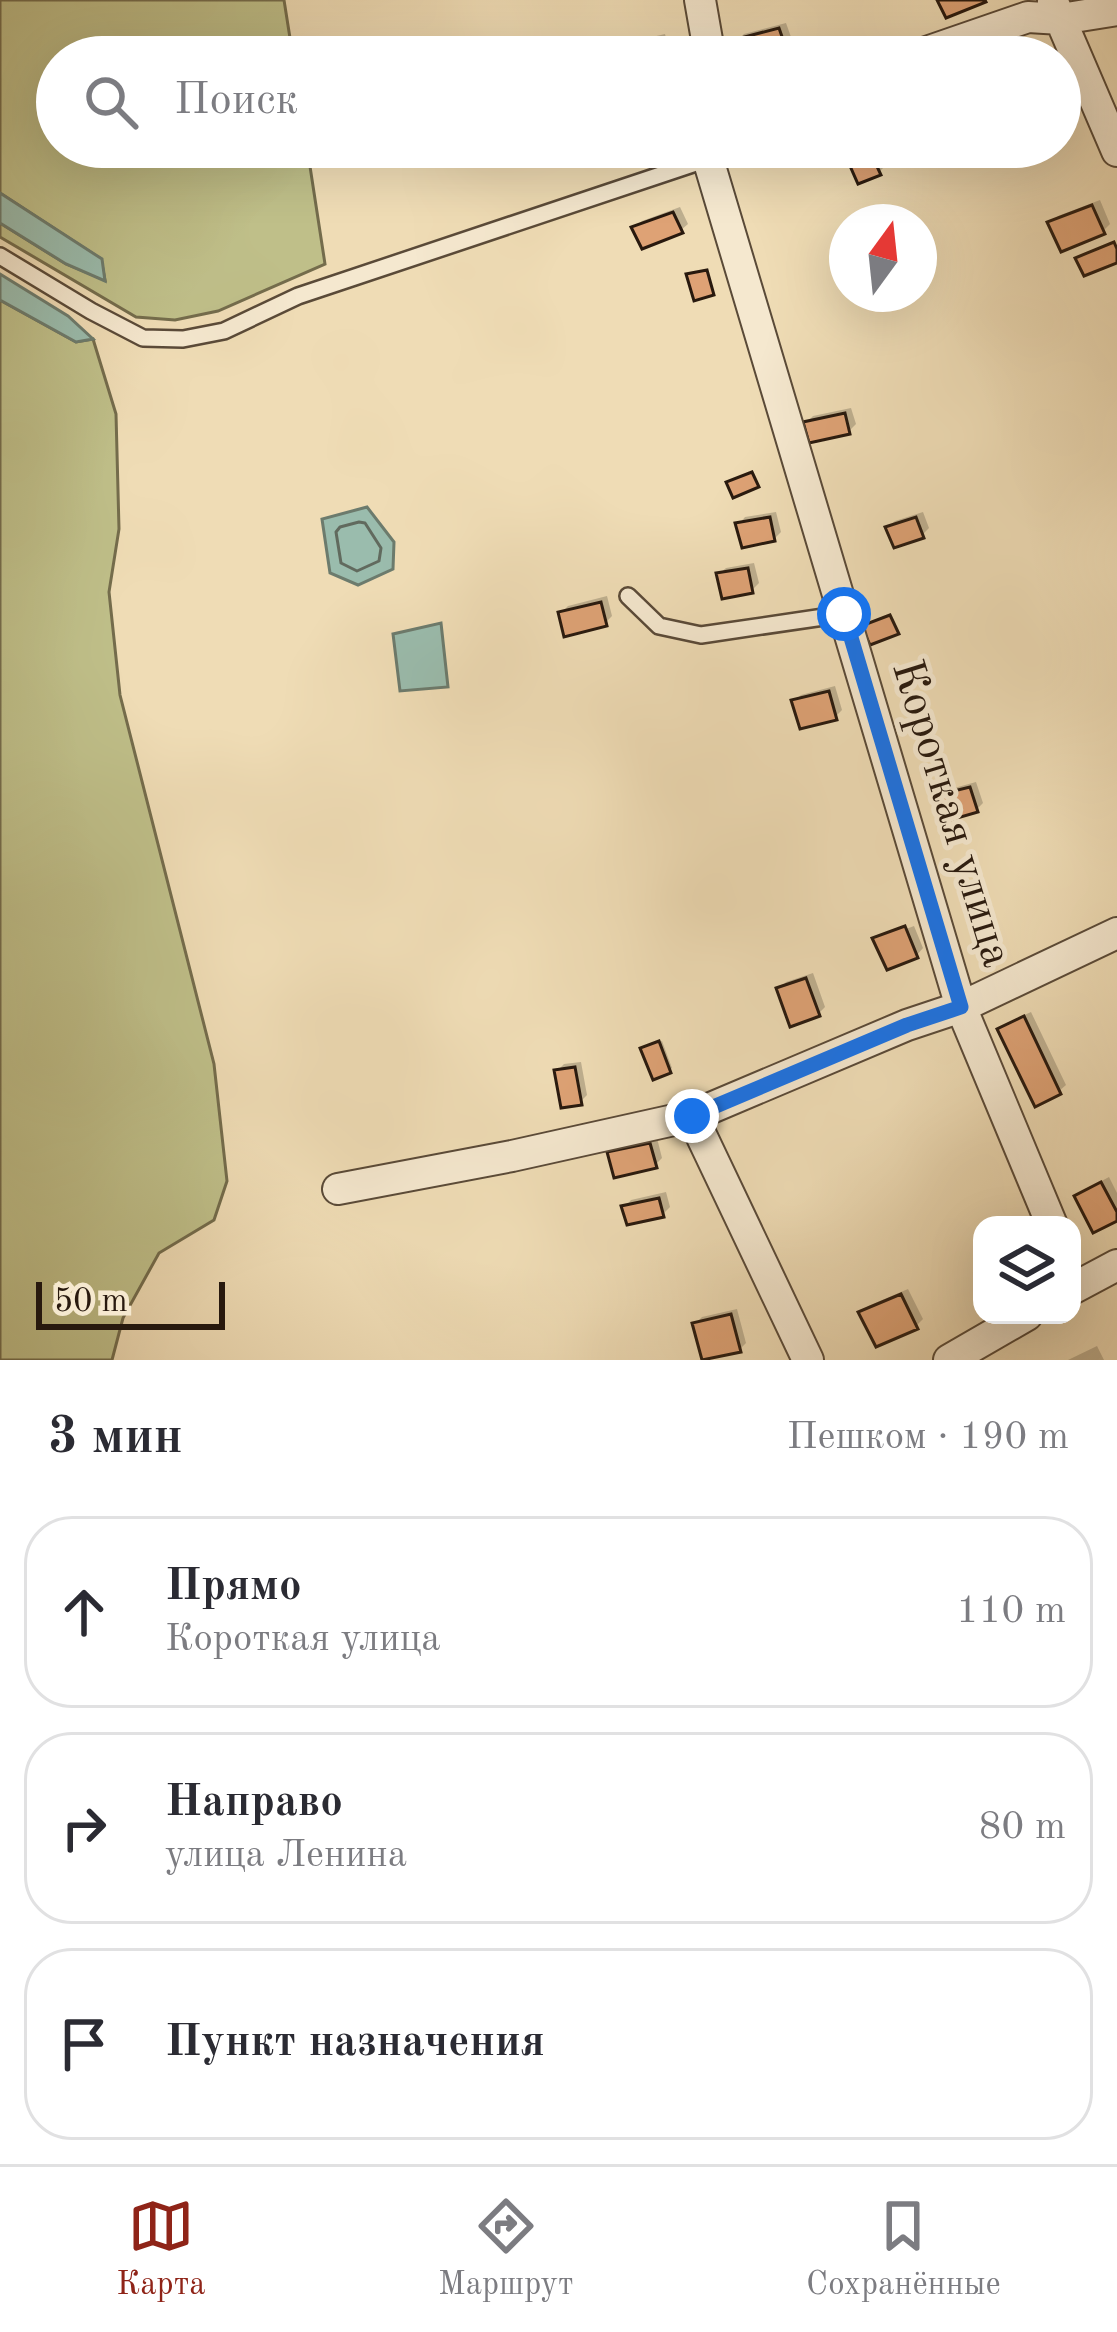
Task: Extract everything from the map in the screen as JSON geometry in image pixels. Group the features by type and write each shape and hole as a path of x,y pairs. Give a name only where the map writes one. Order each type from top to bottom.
{"street":[{"path":"700,0 706,36"},
{"path":"973,36 1057,10 1117,10"},
{"path":"1081,66 1117,151"},
{"name":"Короткая улица","path":"716,168 961,1007 1048,1216"},
{"path":"338,1189 692,1116 961,1007 1117,933"},
{"path":"692,1116 808,1360"},
{"path":"1081,1280 1117,1265"},
{"path":"950,1360 1012,1324"}],"lane":[{"path":"0,256 143,338 183,339 224,331 298,296 669,168"},
{"path":"628,596 659,626 700,635 844,614"}],"green space":[{"path":"0,0 284,0 290,36 36,36 36,168 310,168 325,264 218,311 175,320 136,317 0,237 0,223 66,264 105,280 101,259 0,193"},
{"path":"0,300 76,342 93,339 116,414 119,529 109,592 120,695 214,1064 227,1181 214,1220 159,1253 123,1318 112,1360 0,1360"}],"water":[{"path":"0,193 102,259 105,281 66,264 0,223"},
{"path":"0,274 68,316 93,339 76,342 0,300"},
{"path":"367,507 394,542 393,569 358,585 330,573 322,519"},
{"path":"441,623 448,687 400,691 393,634"}],"building":[{"path":"937,0 985,0 986,2 946,18"},
{"path":"779,28 782,36 748,36"},
{"path":"851,168 878,168 881,175 858,184"},
{"path":"1092,205 1105,234 1061,252 1047,222"},
{"path":"673,212 683,233 642,249 631,227"},
{"path":"1114,242 1117,263 1084,276 1075,258"},
{"path":"707,270 714,295 694,301 686,274"},
{"path":"845,413 850,434 809,443 803,422"},
{"path":"752,472 759,487 733,498 726,482"},
{"path":"770,517 775,541 742,548 735,523"},
{"path":"916,517 924,538 894,548 885,527"},
{"path":"748,568 753,593 722,599 716,573"},
{"path":"601,602 607,626 564,637 558,612"},
{"path":"890,615 899,634 870,645 861,626"},
{"path":"829,691 837,720 800,729 791,700"},
{"path":"970,787 978,812 947,821 937,795"},
{"path":"905,926 918,958 887,970 872,938"},
{"path":"806,978 820,1016 790,1027 776,988"},
{"path":"1024,1016 1061,1094 1035,1107 997,1029"},
{"path":"659,1041 671,1073 653,1080 640,1048"},
{"path":"575,1067 582,1105 561,1108 554,1070"},
{"path":"650,1143 657,1168 614,1178 607,1152"},
{"path":"1101,1182 1117,1221 1093,1233 1074,1196"},
{"path":"659,1198 664,1217 627,1225 621,1206"},
{"path":"901,1294 918,1329 876,1347 858,1312"},
{"path":"731,1314 741,1352 702,1360 692,1323"}],"route":[{"path":"692,1116 961,1007 844,614"}]}
